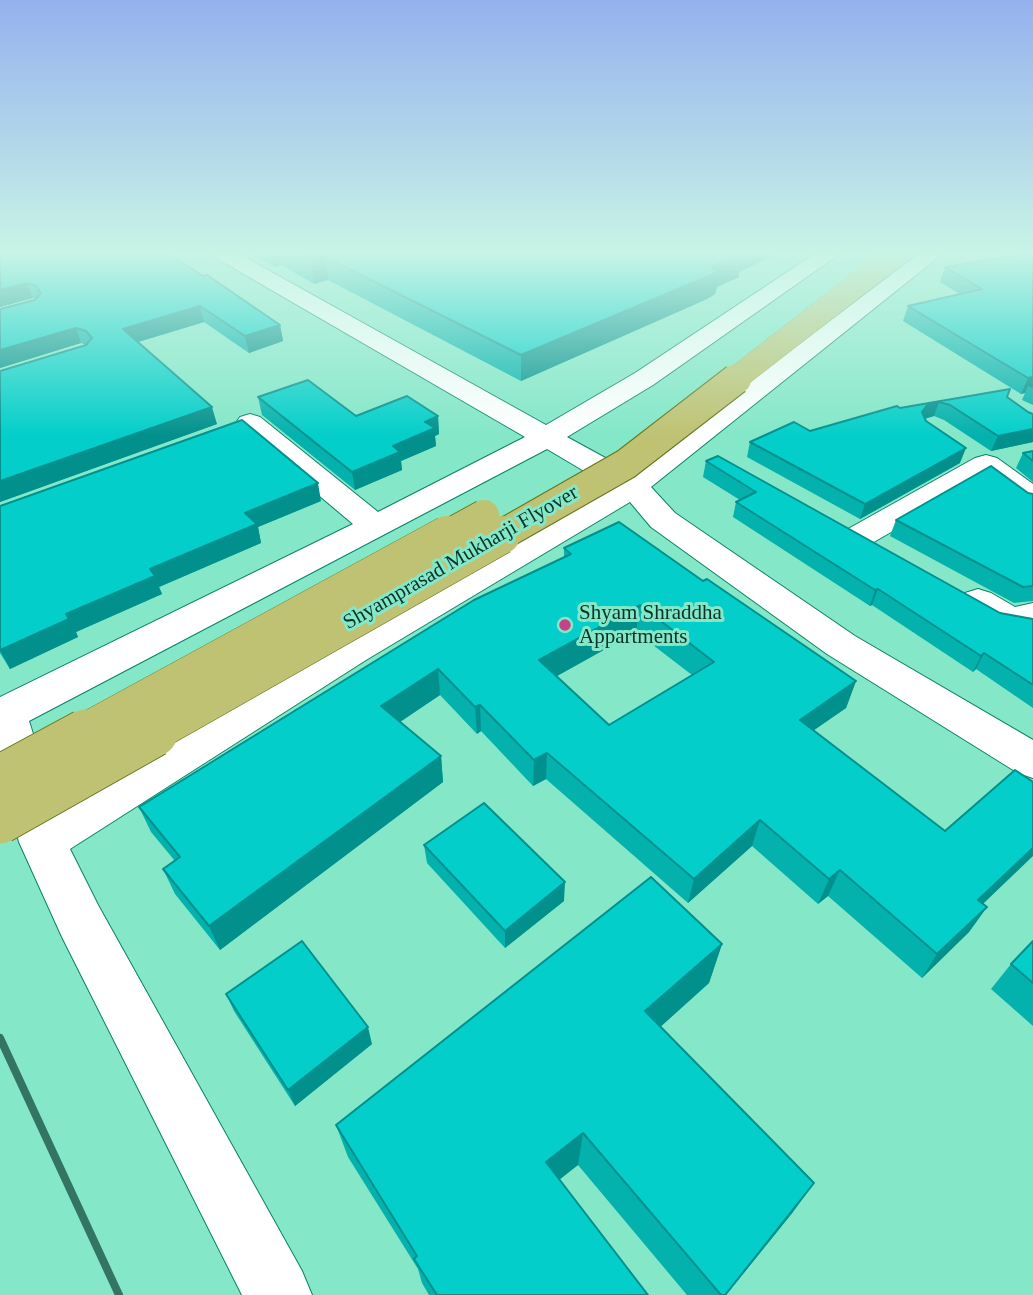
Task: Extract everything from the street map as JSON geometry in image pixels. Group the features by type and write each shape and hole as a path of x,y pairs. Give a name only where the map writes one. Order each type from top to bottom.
{"main road":[{"name":"Shyamprasad Mukharji Flyover","path":"0,779 600,452 784,315"},
{"name":"Shyamprasad Mukharji Flyover","path":"22,831 626,464 817,315"}],"street":[{"path":"314,315 623,493 841,645 1033,761"},
{"path":"278,1295 80,920 22,831 3,713 535,444 644,379 738,315"},
{"path":"22,831 352,650 623,493 706,449 860,315"},
{"path":"234,430 375,526"},
{"path":"897,556 848,529 975,456 1021,455"},
{"path":"975,456 1033,499"},
{"path":"945,583 1006,618 1023,620 1033,615"}],"building":[{"path":"0,315 168,315 123,329 212,407 0,481 0,371 86,345 92,338 86,331 76,328 0,350"},
{"path":"214,315 266,315 280,325 245,336"},
{"path":"442,315 615,315 521,355"},
{"path":"924,315 1033,315 1033,377 1028,378"},
{"path":"308,380 356,416 407,396 438,416 425,422 435,428 393,446 400,452 352,472 258,397"},
{"path":"1010,389 1007,397 1033,414 1033,429 998,436 950,405 939,402 927,405 922,412 926,421 966,448 865,504 750,442 794,422 810,431 897,406 900,408"},
{"path":"242,420 318,483 245,513 257,524 150,569 155,576 66,614 69,619 0,650 0,506"},
{"path":"1033,451 1033,461 1023,453"},
{"path":"718,456 1000,613 1033,619 1033,685 984,653 981,656 736,502 756,492 706,461"},
{"path":"991,466 1033,494 1033,586 1023,587 896,520"},
{"path":"619,522 703,581 707,579 856,681 800,720 945,831 1015,770 1033,782 1033,848 978,900 987,907 937,954 840,870 829,879 760,820 694,879 547,753 534,760 480,705 475,707 438,669 381,706 441,756 209,926 163,869 180,857 139,807 474,600 571,554 564,548","holes":["640,605 714,662 609,725 539,660"]},
{"path":"484,803 565,882 505,931 424,845"},
{"path":"651,877 722,944 645,1011 814,1183 725,1295 721,1295 583,1133 546,1162 648,1295 437,1295 414,1259 417,1256 336,1125"},
{"path":"302,941 368,1027 288,1090 226,994"},
{"path":"1033,941 1033,983 1011,964"}],"railway":[{"path":"0,1038 119,1295"}],"place":[{"name":"Shyam Shraddha Appartments","path":"565,625"}]}
